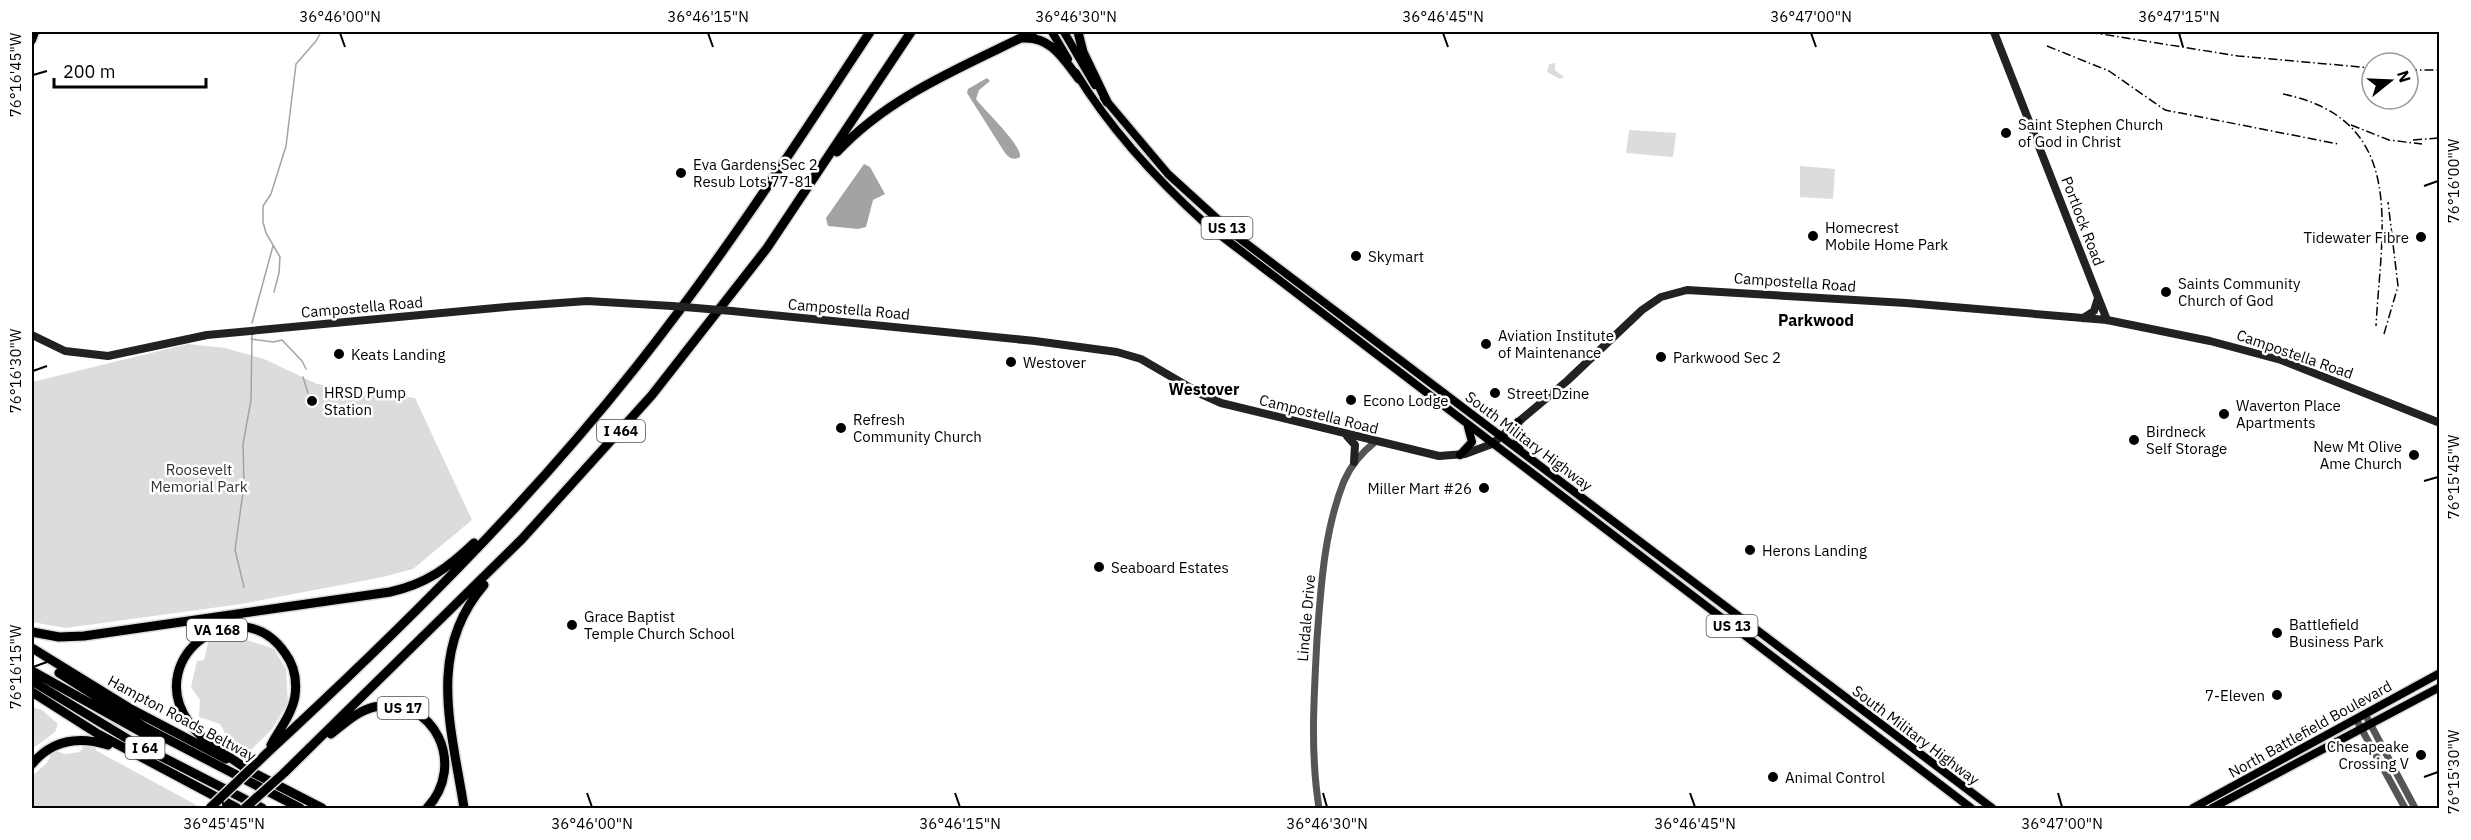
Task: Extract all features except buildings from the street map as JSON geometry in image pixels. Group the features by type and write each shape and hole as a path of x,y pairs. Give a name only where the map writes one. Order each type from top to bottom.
{"highway":[{"path":"786,160 862,32"},
{"name":"I 464","path":"210,808 431,594 517,507 644,357 713,266 870,32"},
{"name":"I 464","path":"245,808 284,773 538,522 652,395 767,248 912,32"},
{"path":"820,172 862,127 887,108 1033,32"},
{"path":"1078,32 1083,52 1107,102"},
{"path":"1017,40 1032,38 1049,44 1079,79"},
{"path":"32,632 59,637 84,636 409,587 430,579 452,564 544,474"},
{"path":"464,808 447,697 447,663 453,634 478,591 538,522"},
{"name":"VA 168","path":"248,770 194,729 182,711 178,699 177,677 182,661 197,641 213,631 231,627 253,629 274,640 290,660 295,679 295,696 290,711 266,754"},
{"name":"Hampton Roads Beltway","path":"32,648 131,709 322,808"},
{"path":"32,655 146,728 300,808"},
{"path":"32,671 63,691 288,808"},
{"name":"I 64","path":"32,681 131,741 262,808"},
{"path":"32,692 128,751 237,808"},
{"name":"US 17","path":"296,761 360,712 383,706 402,707 429,724 438,735 444,750 446,768 443,783 439,793 427,808"},
{"path":"32,765 49,748 75,740 93,740 128,751"}],"main road":[{"path":"32,40 35,32"},
{"name":"South Military Highway","path":"1052,32 1079,79 1142,161 1207,225 1971,808"},
{"name":"South Military Highway","path":"1064,32 1107,102 1161,167 1212,216 1988,806 1999,808"},
{"name":"Portlock Road","path":"1994,32 2107,321"},
{"name":"Campostella Road","path":"32,335 66,351 108,356 207,335 587,301 732,311 1034,340 1117,352 1141,359 1221,403 1439,456 1460,455 1492,444 1567,381 1642,310 1661,297 1680,291 1705,290 1874,301 2107,321 2210,341 2281,360 2439,423"},
{"path":"2083,318 2095,310 2098,297"},
{"path":"1518,422 1515,436 1522,453"},
{"path":"1460,455 1472,442 1466,424"},
{"path":"1346,435 1355,445 1354,462"},
{"name":"North Battlefield Boulevard","path":"2193,808 2439,673"},
{"name":"North Battlefield Boulevard","path":"2217,807 2439,687"},
{"path":"1941,785 1965,808"}],"street":[{"name":"Lindale Drive","path":"1318,808 1312,732 1322,578 1336,508 1344,481 1354,462 1375,442"},
{"path":"2365,714 2415,808"},
{"path":"2356,719 2404,808"}],"green space":[{"path":"1555,63 1555,70 1564,77 1560,79 1547,72 1549,64"},
{"path":"1629,130 1676,133 1673,157 1626,153"},
{"path":"1800,166 1835,169 1833,199 1800,197"},
{"name":"Roosevelt Memorial Park","path":"188,344 225,348 264,359 317,384 415,398 472,520 413,569 383,577 241,604 66,628 32,622 32,382"},
{"path":"235,636 274,649 286,669 288,703 272,729 245,756 227,737 220,724 199,717 200,700 191,687 197,661 204,660 209,639"},
{"path":"32,707 42,710 58,724 55,732 32,749"},
{"path":"93,745 97,751 198,806 195,808 32,808 32,776 47,763 53,750 65,754 80,752 84,746"}],"shaded area":[{"path":"987,78 990,81 979,90 976,99 1015,145 1020,157 1016,159 1005,153 967,93 968,89"},
{"path":"864,164 870,167 885,194 873,200 866,227 858,229 828,226 826,218"}],"waterway":[{"path":"274,292 280,257 266,233 263,206 271,194 286,146 296,64 321,32"},
{"path":"252,323 273,246"},
{"path":"244,587 235,550 244,485 243,444 251,400 252,335"},
{"path":"251,339 273,342 282,340 302,361 306,369"},
{"path":"303,377 308,393"}],"railway":[{"path":"2089,32 2238,56 2360,67"},
{"path":"2047,46 2109,71 2165,110 2338,144"},
{"path":"2420,70 2440,70"},
{"path":"2283,94 2323,107 2351,128 2369,153 2379,183 2382,217 2376,326"},
{"path":"2351,125 2389,140 2422,144"},
{"path":"2413,140 2440,138"},
{"path":"2384,334 2398,286 2388,202"}],"place":[{"name":"Saint Stephen Church of God in Christ","path":"2006,133"},
{"name":"Eva Gardens Sec 2 Resub Lots 77-81","path":"681,173"},
{"name":"Homecrest Mobile Home Park","path":"1813,236"},
{"name":"Tidewater Fibre","path":"2421,237"},
{"name":"Skymart","path":"1356,256"},
{"name":"Saints Community Church of God","path":"2166,292"},
{"name":"Aviation Institute of Maintenance","path":"1486,344"},
{"name":"Keats Landing","path":"339,354"},
{"name":"Parkwood Sec 2","path":"1661,357"},
{"name":"Westover","path":"1011,362"},
{"name":"Street Dzine","path":"1495,393"},
{"name":"Econo Lodge","path":"1351,400"},
{"name":"HRSD Pump Station","path":"312,401"},
{"name":"Waverton Place Apartments","path":"2224,414"},
{"name":"Refresh Community Church","path":"841,428"},
{"name":"Birdneck Self Storage","path":"2134,440"},
{"name":"New Mt Olive Ame Church","path":"2414,455"},
{"name":"Miller Mart #26","path":"1484,488"},
{"name":"Herons Landing","path":"1750,550"},
{"name":"Seaboard Estates","path":"1099,567"},
{"name":"Grace Baptist Temple Church School","path":"572,625"},
{"name":"Battlefield Business Park","path":"2277,633"},
{"name":"7-Eleven","path":"2277,695"},
{"name":"Chesapeake Crossing V","path":"2421,755"},
{"name":"Animal Control","path":"1773,777"}],"district":[{"name":"Parkwood","path":"1816,320"},
{"name":"Westover","path":"1204,389"}]}
